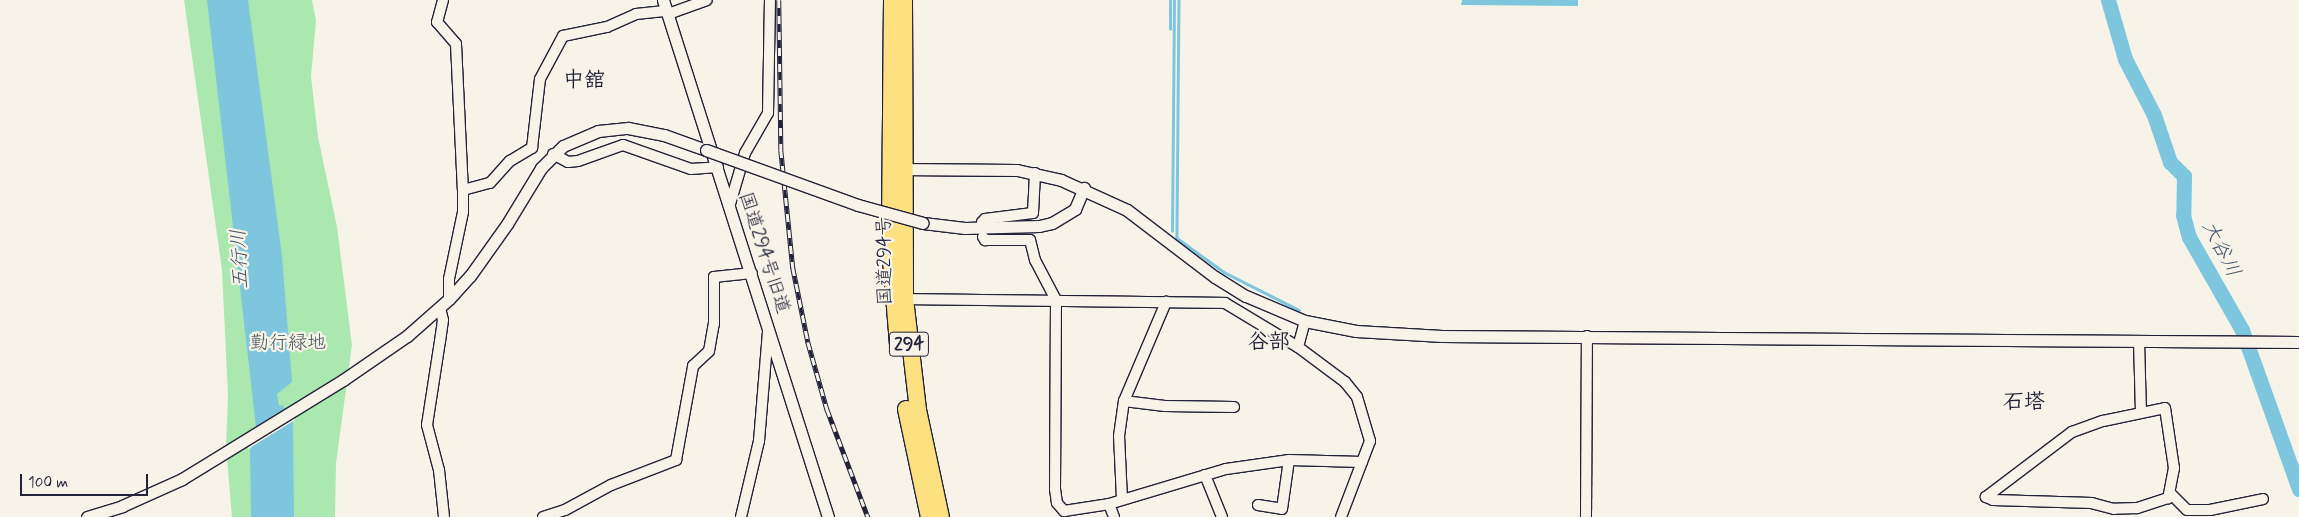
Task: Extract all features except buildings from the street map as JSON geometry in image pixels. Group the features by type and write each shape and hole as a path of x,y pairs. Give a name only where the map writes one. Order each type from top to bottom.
{"highway":[{"name":"国道294号","path":"892,0 897,169 905,299 918,410 941,517"},
{"name":"国道294号","path":"904,0 897,169 891,256 896,327 912,441 929,517"}],"street":[{"path":"443,0 437,22 456,44 463,190 463,212 449,279 449,299"},
{"path":"463,190 490,183 510,161 532,148 540,79 563,36 607,26 636,14 707,0"},
{"path":"730,204 745,153 768,113 770,0"},
{"name":"国道294号旧道","path":"666,8 769,326 828,517"},
{"path":"87,517 153,494 201,468 336,384 408,336 449,299 488,253 541,168 553,154 581,136 613,128 644,130 706,150 867,208 923,224 965,228 1039,226 1052,223 1075,209 1084,188"},
{"path":"553,154 568,162 578,161 624,145 690,169 718,166"},
{"path":"897,169 1035,173 1084,188 1127,210 1215,277 1264,305 1305,321 1381,334 2299,342"},
{"path":"982,222 985,219 1033,213 1035,173"},
{"path":"983,237 985,240 1030,240 1035,260 1056,300 1057,503 1064,511 1109,504 1205,475 1289,460 1362,462"},
{"path":"543,517 565,510 611,485 676,460 693,366 709,351 711,342 714,324 714,277 752,273"},
{"path":"905,299 1225,303 1298,347 1345,382 1357,397 1370,441 1341,517"},
{"path":"1122,499 1119,436 1124,401 1166,302"},
{"path":"440,308 442,320 440,341 427,425 439,470 444,517"},
{"path":"1298,347 1305,321"},
{"path":"741,517 759,440 769,326"},
{"path":"1586,517 1587,336"},
{"path":"2140,341 2141,412"},
{"path":"1124,401 1165,406 1234,407"},
{"path":"2165,408 2174,468 2170,493 2168,498 2137,508 2122,508 2092,503 2010,501 1986,497 2072,432 2141,412 2165,408"},
{"path":"1258,505 1282,509 1289,460"},
{"path":"1205,475 1222,517"},
{"path":"2170,493 2187,510 2210,510 2263,499"},
{"path":"1109,504 1114,517"}],"green space":[{"name":"勤行緑地","path":"184,0 312,0 316,21 311,76 318,137 337,227 352,345 336,463 335,517 232,517 226,447 228,395 222,270"}],"water":[{"name":"五行川","path":"207,0 248,0 282,256 292,382 277,394 279,406 282,405 293,421 294,517 251,517 250,450 256,427"},
{"path":"1462,0 1578,0 1578,6 1461,5"}],"pier":[{"path":"285,409 295,420 248,449 252,430"}],"waterway":[{"path":"1170,0 1170,29"},
{"path":"1172,231 1174,0"},
{"path":"1179,0 1177,238 1224,272 1299,310"},
{"name":"大谷川","path":"2108,0 2125,59 2154,115 2170,162 2184,176 2183,215 2189,237 2242,330 2299,489"}],"railway":[{"path":"779,0 781,150 793,268 808,342 827,409 868,517"}],"district":[{"name":"中舘","path":"584,80"},
{"name":"谷部","path":"1269,342"},
{"name":"石塔","path":"2024,402"}]}
